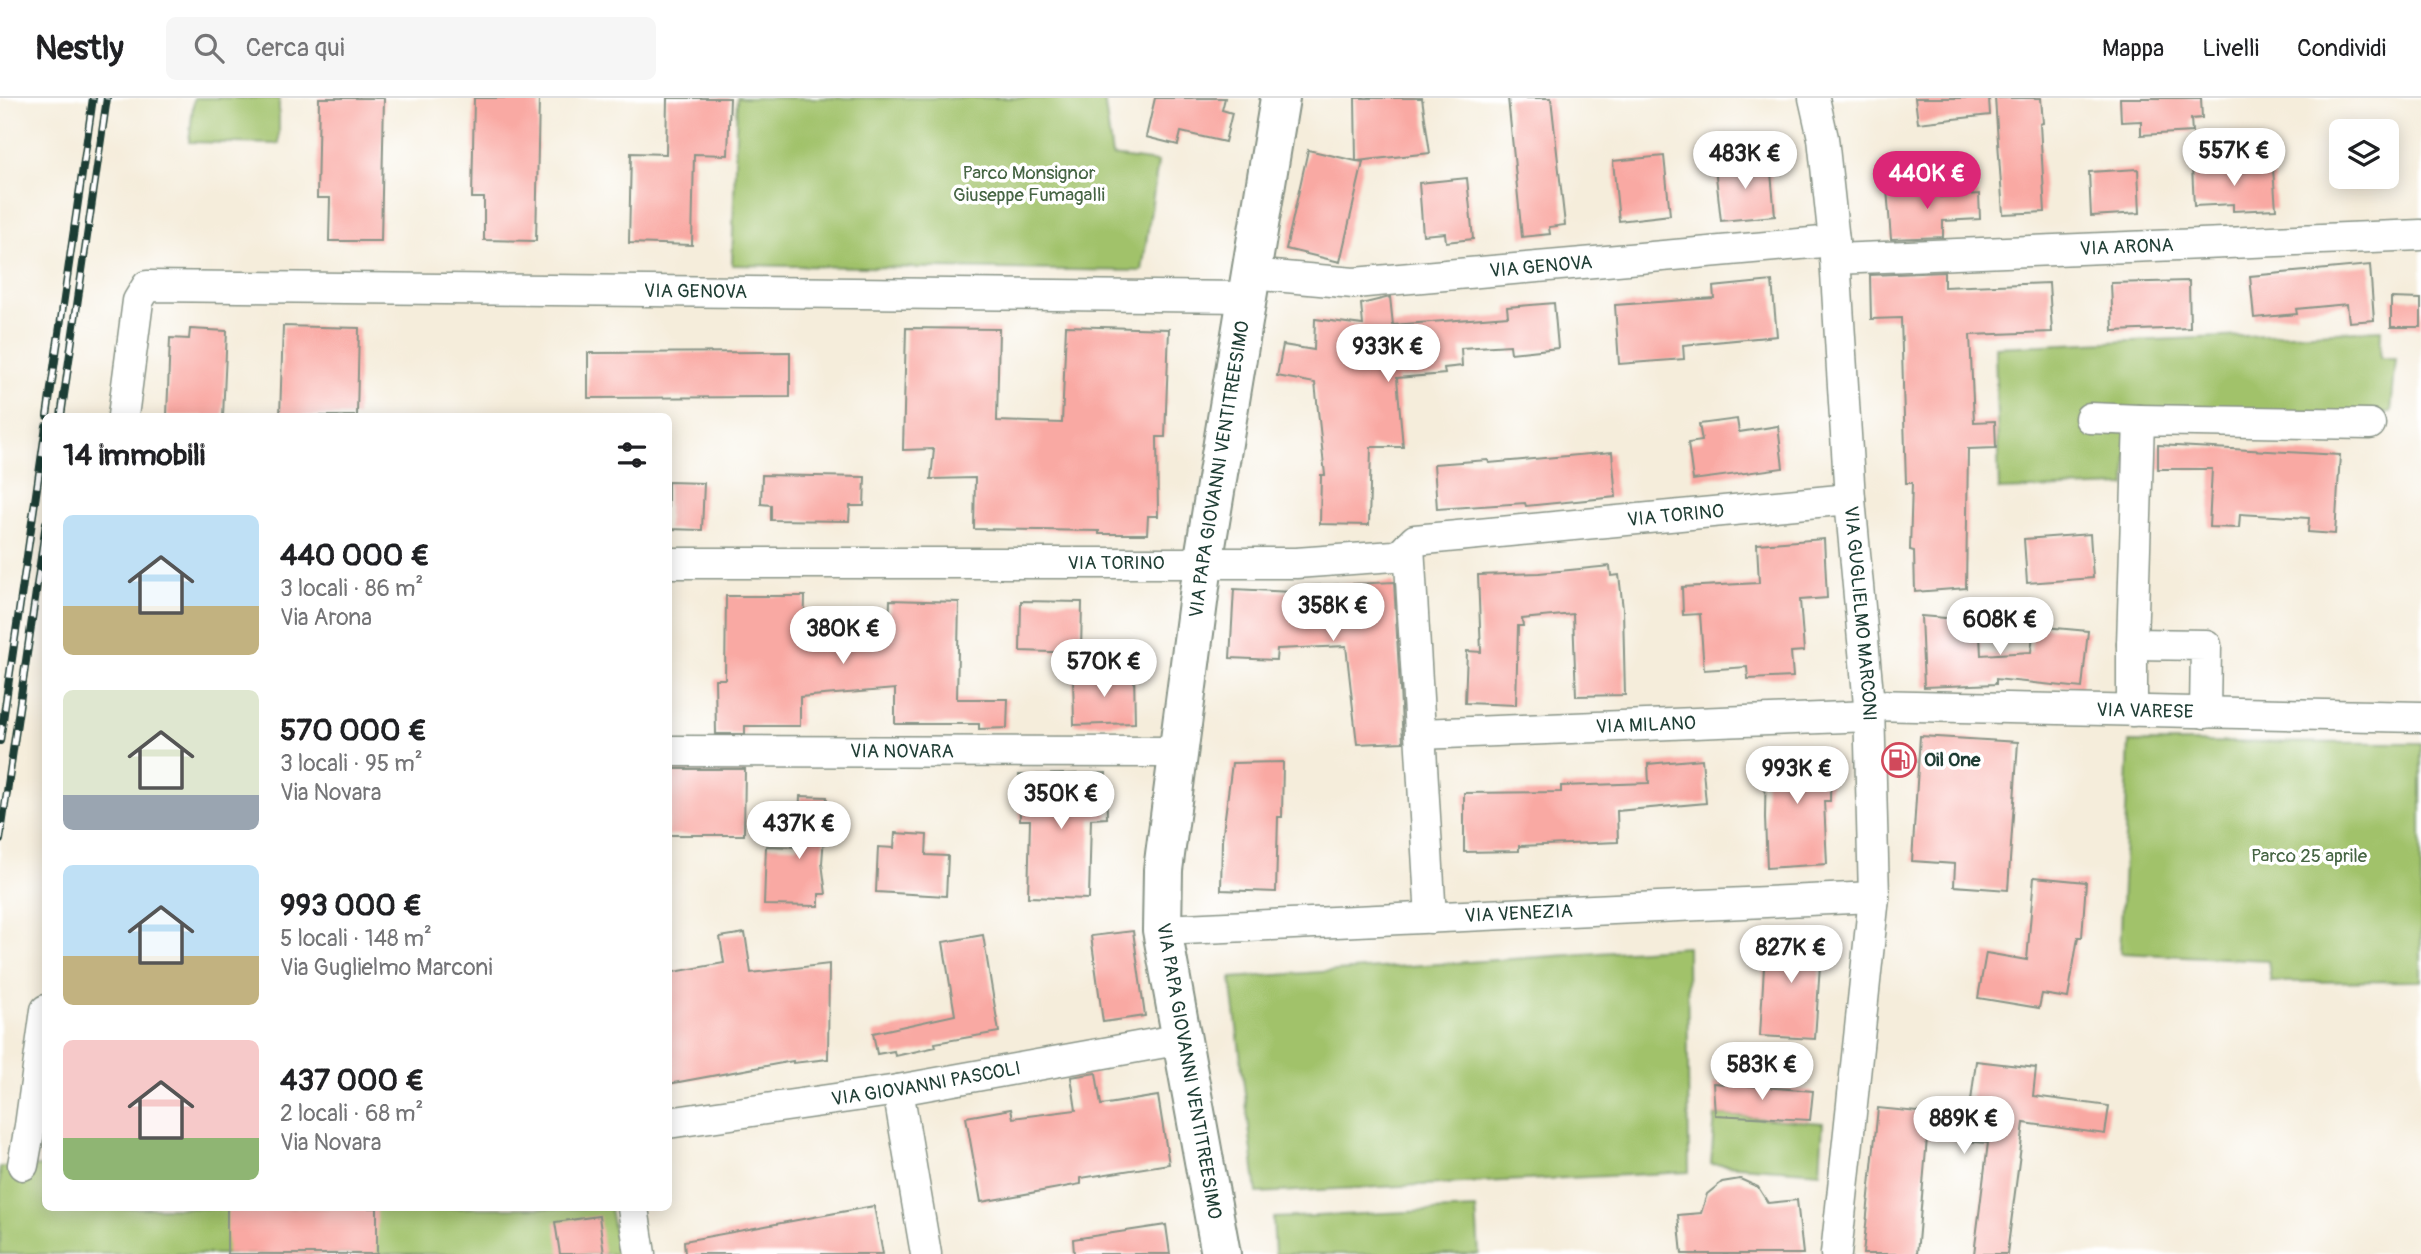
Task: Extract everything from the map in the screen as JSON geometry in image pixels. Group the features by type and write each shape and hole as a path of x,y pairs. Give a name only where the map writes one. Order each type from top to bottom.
{"street":[{"name":"VIA PAPA GIOVANNI VENTITREESIMO","path":"1221,1254 1162,930 1163,870 1203,564 1280,98"},
{"name":"VIA GUGLIELMO MARCONI","path":"1814,98 1823,138 1834,250 1850,499 1869,711 1874,897 1836,1254"},
{"name":"VIA ARONA","path":"1834,250 2421,234"},
{"name":"VIA GENOVA","path":"123,413 138,301 147,286 1354,283 1834,250"},
{"path":"2090,418 2370,424"},
{"path":"2132,711 2139,420"},
{"name":"VIA TORINO","path":"672,563 1296,563 1394,556 1401,554 1415,540 1850,499"},
{"path":"1409,546 1431,918"},
{"path":"2132,644 2206,645 2205,713"},
{"name":"VIA VARESE","path":"1869,711 2132,711 2421,717"},
{"name":"VIA MILANO","path":"1420,734 1869,711"},
{"name":"VIA NOVARA","path":"672,751 1178,752"},
{"name":"VIA VENEZIA","path":"1162,930 1874,897"},
{"path":"23,1166 42,1039"},
{"name":"VIA GIOVANNI PASCOLI","path":"672,1122 898,1090 1182,1039"},
{"path":"898,1090 926,1254"},
{"path":"633,1211 640,1254"}],"green space":[{"path":"194,98 279,98 279,144 189,142"},
{"name":"Parco Monsignor Giuseppe Fumagalli","path":"737,98 1104,98 1112,156 1158,162 1142,271 732,265"},
{"path":"2381,330 2380,358 2396,358 2391,412 2128,431 2126,486 1999,490 1995,347"},
{"name":"Parco 25 aprile","path":"2129,742 2421,743 2421,981 2271,982 2268,960 2120,953"},
{"path":"1687,947 1689,1172 1257,1193 1231,978"},
{"path":"1715,1115 1823,1123 1820,1172 1711,1164"},
{"path":"42,1166 42,1211 611,1211 618,1254 0,1254 0,1167"},
{"path":"1476,1209 1479,1254 1275,1254 1273,1218"}],"building":[{"path":"319,98 384,98 381,241 329,241 330,198 317,198"},
{"path":"474,98 539,98 536,241 484,240 484,198 472,198"},
{"path":"667,98 730,98 728,155 694,154 692,245 629,243 631,153 666,154"},
{"path":"1155,98 1225,98 1222,110 1232,113 1225,142 1181,132 1178,145 1146,137"},
{"path":"1355,98 1422,98 1430,153 1357,161 1363,162 1340,262 1286,249 1308,150 1356,161"},
{"path":"1508,98 1551,98 1565,225 1549,227 1550,234 1522,237"},
{"path":"1915,98 1989,98 1990,115 1918,123"},
{"path":"1995,98 2041,98 2045,212 2003,214"},
{"path":"2120,98 2201,98 2202,118 2191,119 2192,132 2141,135 2141,121 2121,122"},
{"path":"1664,156 1670,215 1619,221 1613,161"},
{"path":"1770,162 1775,216 1721,221 1715,167"},
{"path":"2241,164 2241,172 2273,169 2276,209 2233,211 2233,204 2194,206 2192,167"},
{"path":"2138,169 2140,213 2091,216 2089,172"},
{"path":"1467,178 1473,239 1446,242 1445,233 1423,235 1419,183"},
{"path":"1940,185 1940,197 1979,194 1980,219 1943,221 1943,237 1891,239 1887,189"},
{"path":"2370,265 2374,320 2349,322 2347,304 2296,309 2297,314 2254,318 2250,276"},
{"path":"1944,272 1944,287 2049,283 2052,332 1970,335 1974,422 1995,421 1996,448 1968,449 1966,588 1915,592 1914,551 1910,550 1912,483 1906,483 1901,318 1871,319 1870,275"},
{"path":"1772,281 1777,336 1683,345 1684,359 1619,364 1615,305 1714,298 1713,287"},
{"path":"2189,281 2190,328 2113,331 2111,283"},
{"path":"1390,297 1393,325 1508,316 1507,307 1554,303 1558,348 1511,353 1510,345 1461,348 1462,366 1444,368 1445,374 1397,378 1403,447 1371,447 1369,525 1320,524 1321,475 1325,475 1315,383 1277,376 1283,345 1314,350 1315,319 1363,325 1361,304"},
{"path":"2391,298 2421,299 2421,327 2391,327"},
{"path":"283,326 359,328 357,413 280,413"},
{"path":"1066,326 1169,329 1165,437 1157,437 1158,516 1148,516 1147,534 974,529 975,478 931,479 934,449 903,450 906,328 999,329 997,421 1062,423"},
{"path":"190,329 227,331 223,413 167,413 170,338 189,339"},
{"path":"790,352 790,397 588,398 588,353"},
{"path":"1737,419 1739,432 1778,426 1783,468 1693,480 1688,443 1702,441 1699,424"},
{"path":"2158,445 2340,455 2335,534 2308,532 2309,518 2240,514 2239,528 2209,527 2212,469 2158,469"},
{"path":"1612,452 1616,497 1526,506 1525,503 1437,509 1434,464 1488,460 1489,463"},
{"path":"762,475 865,477 864,506 850,506 849,521 771,520 771,505 761,504"},
{"path":"672,482 704,483 702,530 672,529"},
{"path":"2090,534 2093,578 2027,583 2024,539"},
{"path":"1824,539 1827,598 1800,600 1804,651 1791,652 1793,677 1748,679 1747,667 1704,670 1700,614 1683,615 1682,587 1759,583 1757,544"},
{"path":"1610,566 1611,576 1619,575 1623,609 1625,695 1576,696 1573,614 1522,619 1523,626 1518,626 1516,705 1465,703 1467,651 1481,652 1478,575 1539,573"},
{"path":"1394,582 1403,742 1357,744 1346,646 1277,649 1276,660 1230,658 1234,589 1312,593 1311,586"},
{"path":"726,596 805,596 804,643 889,634 890,600 959,602 957,699 1008,699 1007,728 979,729 979,724 895,724 895,689 800,697 800,726 745,726 745,734 716,734 715,679 725,679"},
{"path":"1021,601 1082,602 1081,653 1020,651"},
{"path":"1921,616 1969,620 1969,635 1980,635 1981,655 2031,652 2034,626 2088,631 2082,688 1996,679 1996,684 1924,687"},
{"path":"1134,673 1135,723 1074,725 1073,674"},
{"path":"1920,736 2018,742 2008,890 1954,886 1955,864 1912,861"},
{"path":"1766,748 1831,750 1830,801 1824,801 1827,864 1767,868"},
{"path":"1702,759 1706,803 1617,811 1618,842 1519,846 1519,851 1464,852 1464,793 1561,792 1561,786 1649,783 1648,764"},
{"path":"1283,762 1276,892 1221,890 1222,840 1232,763"},
{"path":"672,769 745,769 744,835 672,835"},
{"path":"1106,773 1107,818 1091,819 1089,899 1028,897 1030,820 1020,820 1019,775"},
{"path":"800,796 827,797 822,863 826,894 819,894 819,906 764,905 766,846 798,847"},
{"path":"895,833 927,835 926,855 948,856 946,896 876,892 878,847 894,848"},
{"path":"2034,877 2086,882 2082,937 2078,937 2068,998 2042,994 2039,1008 1978,998 1986,953 2027,960"},
{"path":"1133,931 1145,1016 1103,1022 1091,936"},
{"path":"1766,932 1822,935 1815,1039 1760,1036"},
{"path":"745,933 751,973 829,964 828,1059 793,1061 672,1083 672,972 724,963 720,937"},
{"path":"983,935 999,1032 935,1043 936,1047 895,1056 894,1051 877,1054 873,1033 955,1015 943,942"},
{"path":"1976,1061 2036,1068 2033,1096 2109,1106 2105,1134 2024,1123 2007,1254 1974,1254 1988,1143 1927,1138 1917,1254 1863,1254 1878,1108 1969,1117"},
{"path":"1096,1073 1101,1105 1158,1096 1169,1164 1081,1178 1081,1184 981,1202 966,1117 1011,1109 1013,1118 1076,1110 1071,1077"},
{"path":"1713,1083 1813,1091 1810,1120 1715,1115"},
{"path":"1740,1179 1758,1187 1768,1203 1797,1200 1803,1254 1682,1254 1678,1215 1701,1213 1707,1194 1722,1182"},
{"path":"874,1206 883,1254 685,1254 684,1241"},
{"path":"227,1211 377,1211 377,1254 227,1254"},
{"path":"599,1216 604,1254 560,1254 555,1222"},
{"path":"1166,1225 1170,1254 1074,1254 1073,1239"}],"railway":[{"path":"47,413 93,98"},
{"path":"61,413 107,98"},
{"path":"0,741 42,453"},
{"path":"0,840 42,551"}],"place":[{"name":"Oil One","path":"1899,760"}]}
